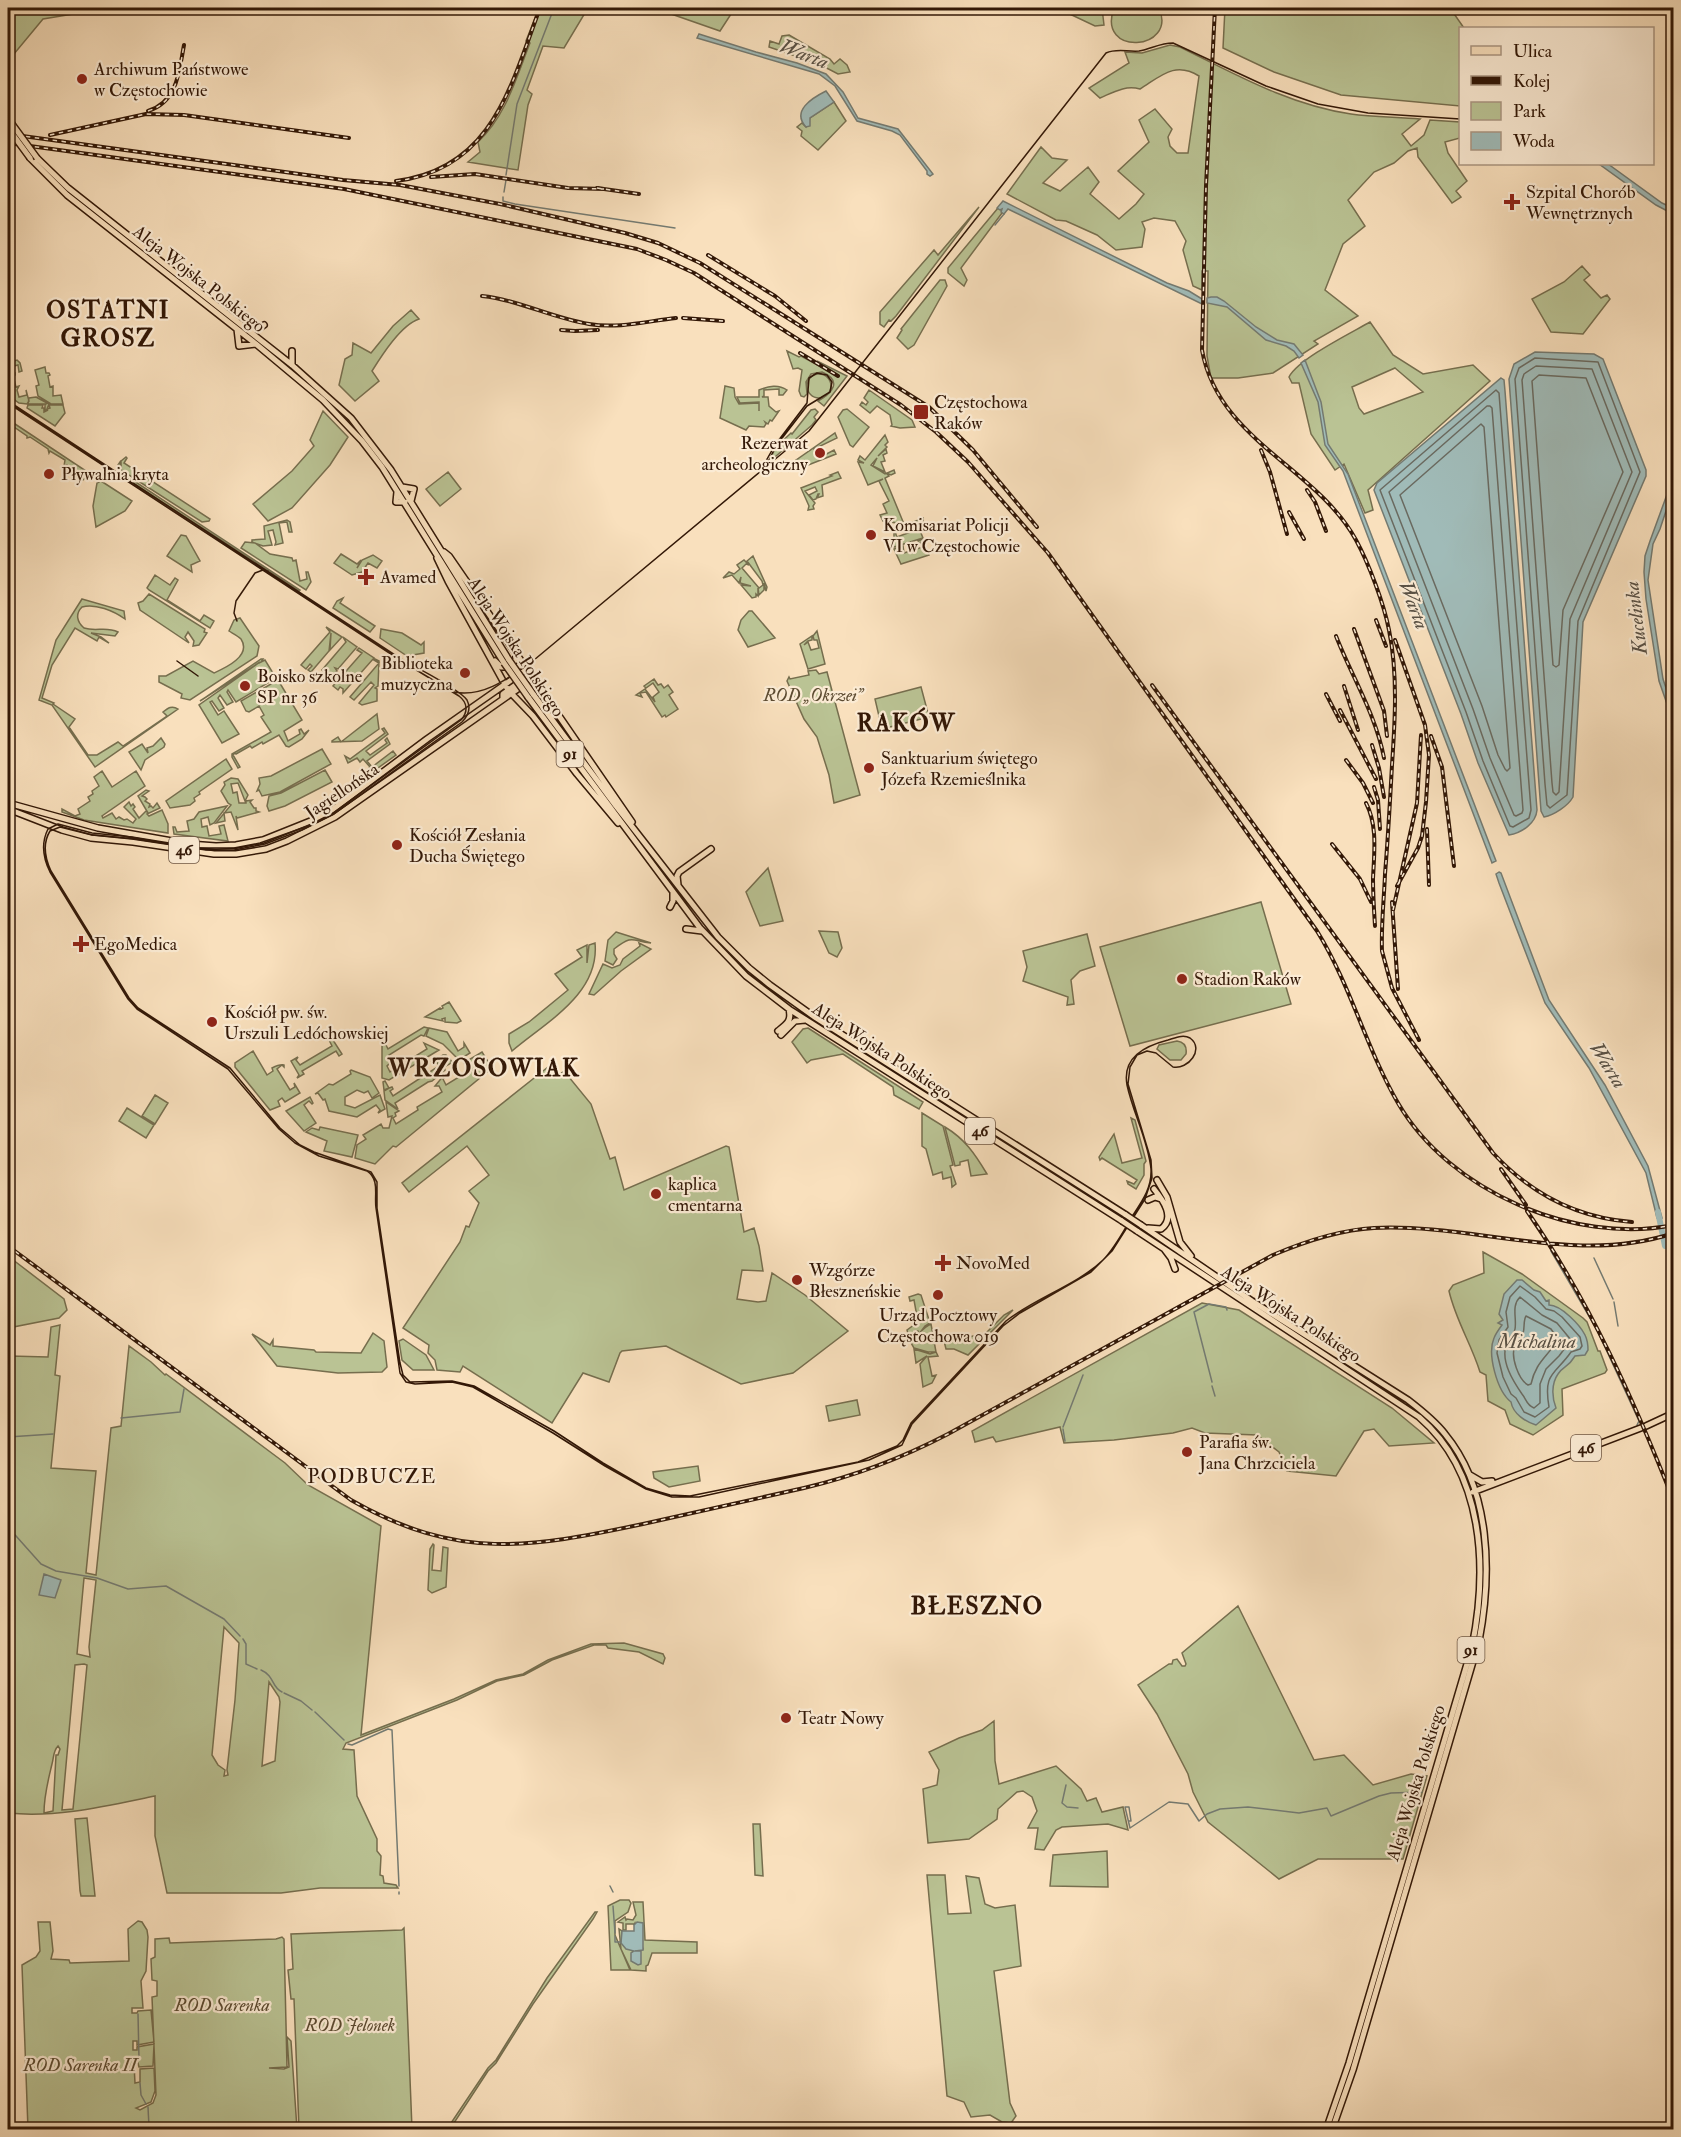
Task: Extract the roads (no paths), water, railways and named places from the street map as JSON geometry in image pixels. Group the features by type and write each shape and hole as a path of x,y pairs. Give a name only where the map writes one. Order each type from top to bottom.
{"main road":[{"name":"Aleja Wojska Polskiego","path":"8,118 10,126 30,158 338,414 400,489"},
{"name":"Aleja Wojska Polskiego","path":"10,126 38,158 43,168"},
{"name":"Aleja Wojska Polskiego","path":"52,178 292,365 351,418 377,450 530,696 672,892 703,932 746,976 806,1020 1122,1221 1139,1228 1195,1262 1245,1297 1419,1408 1445,1433 1458,1451 1469,1474 1478,1534 1480,1568 1478,1615 1472,1647 1347,2071 1328,2128"},
{"path":"247,330 258,329 264,325"},
{"path":"237,329 239,346 256,344"},
{"path":"292,351 292,365"},
{"path":"400,489 396,502 408,502"},
{"name":"Aleja Wojska Polskiego","path":"439,552 449,556 458,568 641,836 718,937 741,961 770,986 816,1018 1126,1215 1161,1246 1419,1417 1449,1450 1471,1490 1483,1527 1486,1569 1479,1641 1353,2070 1343,2098 1328,2128"},
{"path":"439,552 438,563 510,692 532,679"},
{"path":"491,657 503,668 515,661 516,653"},
{"name":"46","path":"510,692 528,671"},
{"path":"524,706 525,696 535,690 542,692"},
{"name":"Aleja Wojska Polskiego","path":"510,692 633,839"},
{"name":"Jagiellońska","path":"8,809 87,837 214,854 254,851 287,841 335,817 470,723 510,692"},
{"name":"Jagiellońska","path":"8,803 86,825 189,844 216,846 252,842 271,837 325,814 458,717 510,692"},
{"name":"Aleja Wojska Polskiego","path":"530,696 641,836"},
{"path":"679,887 677,878 680,872 711,849"},
{"path":"670,907 673,901 672,892"},
{"path":"686,929 703,932"},
{"path":"789,1009 791,1017 779,1033 795,1021 806,1020"},
{"path":"1157,1180 1164,1191 1180,1242 1195,1262"},
{"path":"1139,1228 1157,1230 1166,1225 1168,1214 1154,1189 1164,1191"},
{"path":"1148,1200 1155,1197 1161,1199"},
{"path":"1161,1246 1171,1258 1175,1269"},
{"name":"46","path":"1497,1481 1674,1413"},
{"path":"1469,1474 1482,1482 1497,1481"},
{"path":"1471,1490 1497,1481"}],"water":[{"path":"699,34 826,74 843,92 858,118 898,129 933,174 930,176 927,174 900,135 857,121 835,86 819,74 697,38"},
{"path":"826,91 834,102 810,118 810,126 806,127 802,121 802,110 815,97"},
{"path":"1600,165 1609,165 1662,203 1673,208 1673,214 1656,205"},
{"path":"1003,201 1167,283 1189,291 1202,299 1202,304 1008,209 1004,214 1001,212 1002,209 997,208"},
{"path":"1207,298 1224,301 1256,327 1277,340 1294,344 1303,355 1299,358 1286,346 1266,340 1227,307 1207,303"},
{"path":"1535,352 1594,354 1603,359 1646,470 1646,476 1583,622 1573,797 1560,810 1544,817 1541,811 1509,379 1514,364"},
{"path":"1305,360 1321,402 1328,444 1348,474 1496,861 1492,863 1343,471 1325,445 1318,402 1301,363"},
{"path":"1501,378 1504,380 1505,391 1537,810 1528,827 1509,835 1478,763 1374,490 1377,483"},
{"path":"1673,478 1673,490 1653,544 1648,580 1663,679 1673,709 1673,721 1659,681 1644,572 1645,556"},
{"path":"1499,872 1549,1000 1605,1085 1648,1166 1662,1218 1657,1218 1646,1173 1589,1068 1545,1003 1499,883 1496,874"},
{"name":"Michalina","path":"1517,1280 1522,1280 1540,1292 1546,1301 1549,1300 1549,1305 1559,1308 1570,1316 1583,1331 1588,1345 1585,1355 1575,1356 1558,1374 1553,1391 1556,1408 1536,1425 1524,1420 1514,1410 1511,1402 1501,1390 1493,1362 1492,1345 1502,1325 1498,1323 1503,1320 1499,1314 1504,1294"},
{"path":"44,1574 61,1580 55,1598 39,1595"},
{"path":"637,1922 643,1923 643,1950 635,1951 641,1951 641,1964 638,1965 631,1961 631,1953 634,1951 626,1949 621,1943 622,1931 634,1931 634,1925"}],"waterway":[{"path":"506,175 517,104 554,8"},
{"path":"504,192 506,180"},
{"path":"503,197 503,201 515,204 675,228"},
{"path":"995,225 1004,214"},
{"name":"Warta","path":"1658,1212 1665,1246"},
{"path":"1551,1251 1597,1330"},
{"path":"1594,1258 1613,1299"},
{"path":"1614,1302 1618,1326"},
{"path":"1212,1382 1194,1312 1209,1304 1226,1307 1227,1310"},
{"path":"1598,1332 1639,1421 1637,1425"},
{"path":"1063,1427 1083,1375"},
{"path":"1212,1386 1215,1396"},
{"path":"121,1418 180,1412 184,1389"},
{"path":"1063,1429 1065,1441"},
{"path":"8,1437 53,1434"},
{"path":"8,1527 41,1564 56,1571 97,1578 128,1589 166,1586 224,1619 240,1636"},
{"path":"243,1639 246,1644 246,1664 257,1669"},
{"path":"261,1670 269,1675 282,1692"},
{"path":"284,1693 301,1701 312,1710"},
{"path":"315,1712 344,1740"},
{"path":"348,1744 352,1745 388,1729 392,1730 399,1886"},
{"path":"1066,1785 1062,1803 1067,1807 1078,1808"},
{"path":"1129,1821 1131,1821 1129,1807 1125,1807 1130,1828 1169,1802 1188,1804 1199,1821 1207,1814 1220,1809 1248,1807 1299,1813 1327,1808 1331,1816 1379,1796 1391,1793 1422,1792"},
{"path":"610,1886 613,1892"},
{"path":"613,1906 615,1933"},
{"path":"615,1936 615,1942 621,1942"},
{"path":"138,2014 139,2059"},
{"path":"140,2083 141,2095 146,2104"},
{"path":"148,2107 149,2127"}],"tram line":[{"path":"454,692 465,693 487,689 507,679 534,660 809,431 1106,53 1118,50 1139,51 1173,43 1266,86 1318,104 1368,113 1459,119"},
{"path":"762,468 775,445 807,403 809,378 817,373 827,375 832,382 830,392 807,406 776,446 767,464"},
{"path":"8,401 401,659 456,690 467,700 468,712 462,722 334,814 302,830 265,844 234,850 206,850 92,835 60,827 50,831 45,846 51,871 129,998 138,1008 230,1068 280,1128 300,1145 371,1172 377,1182 377,1208 400,1363 403,1375 410,1382 452,1381 474,1386 554,1431 646,1488 670,1495 690,1496 858,1462 897,1446 903,1440 911,1423 1006,1321 1093,1269 1119,1239 1143,1199 1151,1176 1147,1148 1127,1085 1128,1067 1137,1054 1144,1049 1185,1036 1190,1038 1196,1048 1193,1058 1184,1065 1173,1067 1156,1053 1147,1051 1137,1055 1130,1067 1128,1084 1151,1160 1152,1178 1145,1199 1112,1251 1091,1272 1020,1313 1003,1326 912,1424 902,1445 869,1460 699,1497 672,1497 646,1489 473,1387 452,1382 415,1384 406,1382 400,1373 376,1208 374,1179 367,1171 319,1156 295,1143 279,1129 228,1069 137,1009 128,999 50,872 44,856 44,845 48,829 58,824 92,833 200,848 234,848 260,843 308,826 333,813 461,720 466,711 465,705 459,696 400,660 8,403"},
{"path":"237,621 234,613 236,601 255,573 268,571"},
{"path":"177,661 198,676"}],"railway":[{"path":"396,181 429,173 455,160 477,141 494,119 507,93 540,8"},
{"path":"1215,8 1206,186 1202,350 1212,381 1227,407 1247,430 1317,492 1339,515 1361,550 1384,608 1394,663 1395,698 1382,951 1392,988 1419,1040"},
{"path":"148,111 166,101 171,93 178,75 184,45"},
{"path":"50,135 146,114 184,115 349,138"},
{"path":"8,134 343,180 400,185 500,204 625,233 658,243 700,263 929,407 973,450 1037,527"},
{"path":"8,143 344,189 637,249 694,273 901,405 936,432 968,462 1048,553 1317,931 1340,973 1387,1082 1398,1103 1420,1134 1449,1162 1481,1186 1518,1205 1556,1218 1596,1227 1636,1229 1674,1225"},
{"path":"431,177 475,174 568,188 604,189"},
{"path":"597,188 639,194"},
{"path":"708,255 775,296 806,321"},
{"path":"482,296 509,301 589,324 622,325 676,318"},
{"path":"683,318 723,321"},
{"path":"561,330 598,330"},
{"path":"800,353 838,376"},
{"path":"1261,450 1270,472 1287,534"},
{"path":"1307,490 1315,502 1326,531"},
{"path":"1289,512 1304,539"},
{"path":"1376,620 1386,646"},
{"path":"1354,629 1384,711 1387,736"},
{"path":"1336,636 1370,711 1384,758"},
{"path":"1395,640 1425,725 1429,755 1422,836 1397,886"},
{"path":"1152,685 1493,1153 1523,1180 1556,1201 1592,1215 1632,1222"},
{"path":"1344,686 1358,730"},
{"path":"1326,694 1340,721"},
{"path":"1340,710 1376,779"},
{"path":"1393,910 1417,803 1421,735"},
{"path":"1431,736 1442,767 1454,866"},
{"path":"1372,745 1384,797"},
{"path":"1346,760 1363,783 1373,803"},
{"path":"1374,787 1378,800 1380,829"},
{"path":"1366,803 1374,831 1375,926"},
{"path":"1427,829 1429,885"},
{"path":"1332,844 1360,879 1371,902"},
{"path":"1392,902 1398,989"},
{"path":"1501,1169 1526,1205"},
{"path":"1527,1211 1550,1245 1591,1316 1627,1389 1674,1502"},
{"path":"8,1246 351,1500 390,1520 426,1533 460,1541 494,1544 564,1539 643,1524 804,1488 878,1466 948,1434 1273,1255 1323,1237 1361,1229 1412,1228 1562,1245 1599,1245 1637,1242 1674,1233"}],"place":[{"name":"Archiwum Państwowe w Częstochowie","path":"82,79"},
{"name":"Szpital Chorób Wewnętrznych","path":"1512,202"},
{"name":"Częstochowa Raków","path":"921,412"},
{"name":"Rezerwat archeologiczny","path":"820,453"},
{"name":"Pływalnia kryta","path":"49,474"},
{"name":"Komisariat Policji VI w Częstochowie","path":"871,535"},
{"name":"Avamed","path":"366,577"},
{"name":"Biblioteka muzyczna","path":"465,673"},
{"name":"Boisko szkolne SP nr 36","path":"245,686"},
{"name":"Sanktuarium świętego Józefa Rzemieślnika","path":"869,768"},
{"name":"Kościół Zesłania Ducha Świętego","path":"397,845"},
{"name":"EgoMedica","path":"81,944"},
{"name":"Stadion Raków","path":"1182,979"},
{"name":"Kościół pw. św. Urszuli Ledóchowskiej","path":"212,1022"},
{"name":"kaplica cmentarna","path":"656,1194"},
{"name":"NovoMed","path":"943,1263"},
{"name":"Wzgórze Błeszneńskie","path":"797,1280"},
{"name":"Urząd Pocztowy Częstochowa 019","path":"938,1295"},
{"name":"Parafia św. Jana Chrzciciela","path":"1187,1452"},
{"name":"Teatr Nowy","path":"786,1718"}],"district":[{"name":"OSTATNI GROSZ","path":"108,324"},
{"name":"RAKÓW","path":"906,723"},
{"name":"WRZOSOWIAK","path":"484,1068"},
{"name":"PODBUCZE","path":"372,1476"},
{"name":"BŁESZNO","path":"977,1606"}],"water label":[{"name":"Kucelinka","path":"1636,618"}],"park label":[{"name":"ROD „Okrzei”","path":"813,695"},
{"name":"ROD Sarenka","path":"222,2005"},
{"name":"ROD Jelonek","path":"350,2025"},
{"name":"ROD Sarenka II","path":"80,2065"}]}
